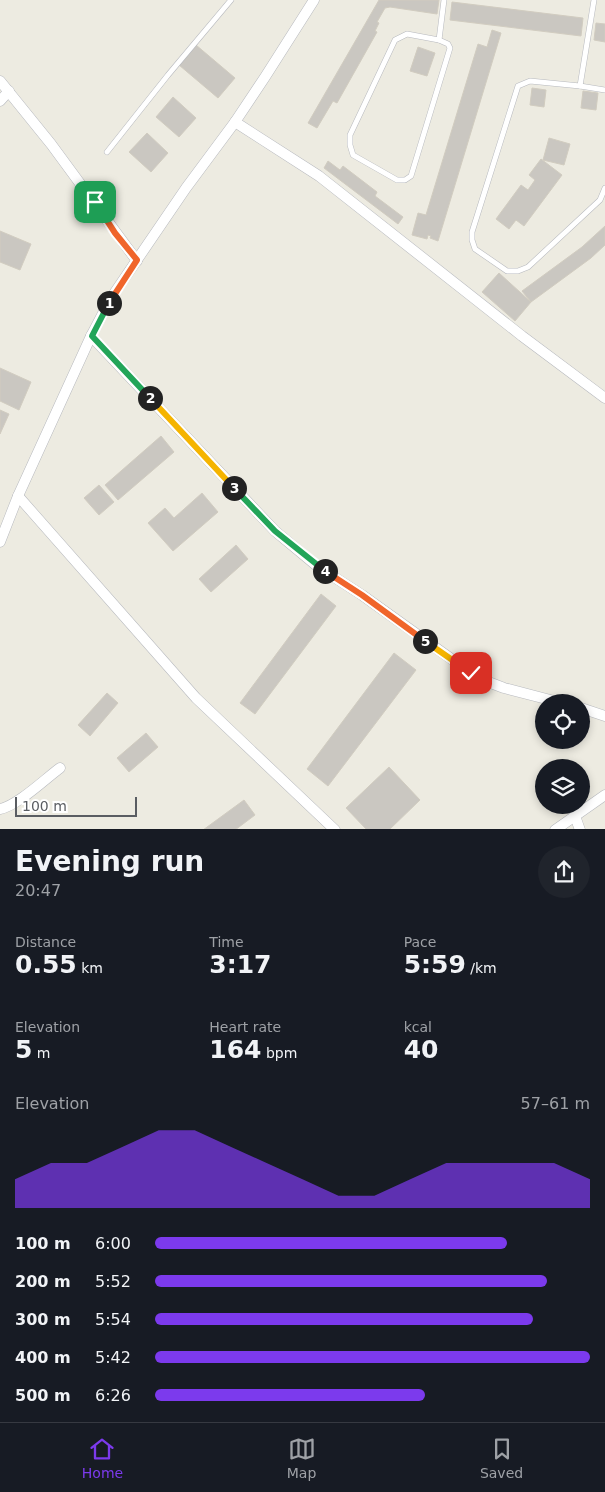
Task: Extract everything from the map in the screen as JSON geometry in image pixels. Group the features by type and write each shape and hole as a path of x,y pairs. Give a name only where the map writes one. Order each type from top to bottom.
{"street":[{"path":"0,542 18,496 111,298 186,188 266,77 314,0"},
{"path":"0,81 10,91 95,202 115,233 137,260"},
{"path":"0,101 10,91"},
{"path":"235,122 319,176 522,336 605,398"},
{"path":"92,336 275,531 302,554 478,678 504,688 535,696"},
{"path":"18,496 196,698 334,829"},
{"path":"590,711 605,716"},
{"path":"0,809 8,807 17,801 60,768"},
{"path":"555,829 605,795"},
{"path":"574,816 580,829"}],"lane":[{"path":"108,152 168,75 231,0"},
{"path":"439,40 444,0"},
{"path":"580,86 594,0"},
{"path":"406,34 439,40 448,44 449,54 411,176 405,180 397,180 352,155 350,135 395,40 406,34"},
{"path":"605,90 530,81 518,86 472,232 475,249 507,271 518,271 528,267 600,200 605,188"}],"building":[{"path":"379,0 439,0 437,14 390,7 385,8 377,22 379,23 375,31 377,32 337,103 333,101 317,128 308,123"},
{"path":"452,2 583,18 581,36 450,20"},
{"path":"596,23 605,24 605,42 594,40"},
{"path":"492,30 501,33 438,241 430,238 431,236 428,235 427,239 412,235 418,213 426,215 478,44 487,47"},
{"path":"196,45 235,78 218,98 179,65"},
{"path":"418,47 435,53 427,76 410,71"},
{"path":"532,88 546,90 544,107 530,105"},
{"path":"583,91 598,93 596,110 581,108"},
{"path":"173,97 196,118 179,137 156,117"},
{"path":"147,133 168,153 151,172 129,152"},
{"path":"549,138 570,144 564,165 543,160"},
{"path":"541,159 562,175 524,226 516,220 509,229 496,219 521,185 528,190 535,180 529,175"},
{"path":"328,161 340,170 343,166 377,192 375,196 403,217 398,224 324,168"},
{"path":"605,226 605,245 591,258 531,302 522,291 582,247"},
{"path":"0,231 31,244 20,270 0,262"},
{"path":"499,273 531,302 515,321 482,292"},
{"path":"0,368 31,382 19,410 0,401"},
{"path":"0,410 9,414 0,434"},
{"path":"161,436 174,452 118,500 105,485"},
{"path":"99,485 114,502 99,515 84,498"},
{"path":"202,493 218,512 173,551 148,523 165,508 174,518"},
{"path":"236,545 248,559 211,592 199,579"},
{"path":"321,594 336,606 255,714 240,703"},
{"path":"394,653 416,670 328,786 307,769"},
{"path":"107,693 118,703 90,736 78,725"},
{"path":"146,733 158,747 129,772 117,758"},
{"path":"389,767 420,800 390,829 366,829 346,808"},
{"path":"244,800 255,815 236,829 204,829"}],"route":[{"path":"95,202 115,233 137,260 111,298 92,336 282,538 317,566 362,595 471,673"}]}
